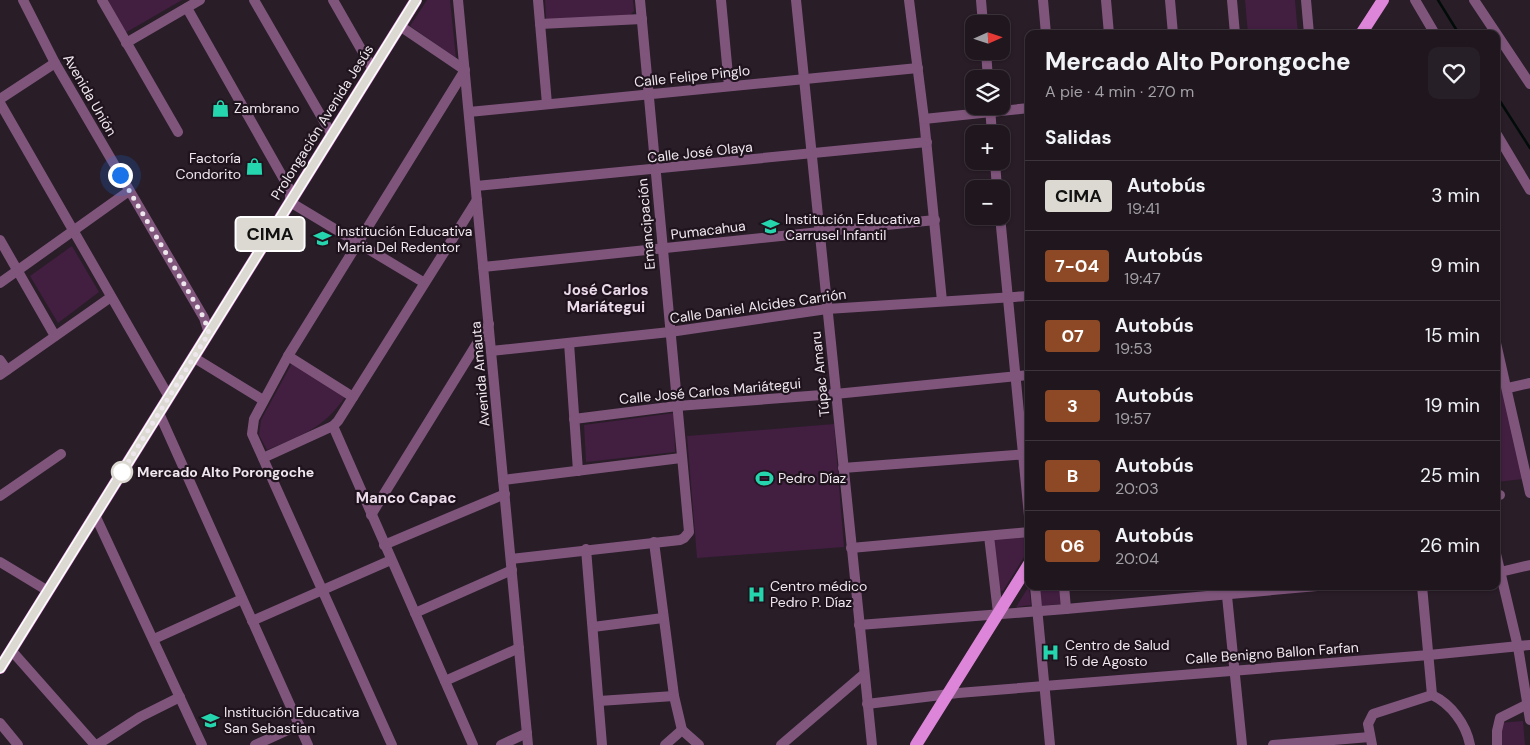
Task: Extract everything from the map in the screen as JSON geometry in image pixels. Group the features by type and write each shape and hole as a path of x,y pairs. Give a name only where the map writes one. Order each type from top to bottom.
{"main road":[{"name":"Prolongación Avenida Jesús","path":"0,668 416,0"},
{"path":"1360,30 1373,0"},
{"path":"1361,30 1383,0"},
{"path":"926,745 953,694 1003,613 1025,572"},
{"path":"1003,613 1025,584"},
{"path":"916,745 953,694"}],"street":[{"name":"Avenida Unión","path":"23,0 55,63 204,318 209,333"},
{"path":"102,0 178,132"},
{"path":"126,43 200,0"},
{"path":"254,0 332,135"},
{"path":"333,0 373,70"},
{"name":"Avenida Amauta","path":"458,0 528,745"},
{"path":"538,0 547,104"},
{"name":"Emancipación","path":"640,0 688,535 680,540 654,542"},
{"path":"721,0 729,86"},
{"name":"Túpac Amaru","path":"796,0 872,745"},
{"path":"910,0 927,142 942,301"},
{"path":"981,0 982,15"},
{"path":"1043,0 1046,30"},
{"path":"1106,0 1109,30"},
{"path":"1170,0 1173,30"},
{"path":"1232,0 1236,30"},
{"path":"1306,0 1309,30"},
{"path":"1414,0 1433,30"},
{"path":"1474,0 1494,30"},
{"path":"187,8 290,190 290,202 360,242 423,282"},
{"path":"540,24 642,19"},
{"path":"392,745 252,434 254,419 288,356 465,70 400,26"},
{"path":"1500,39 1530,84"},
{"path":"55,63 0,101 169,397"},
{"name":"Calle Felipe Pinglo","path":"470,112 918,68"},
{"path":"1010,108 1025,108"},
{"path":"924,119 965,113"},
{"path":"1500,140 1530,190"},
{"name":"Calle José Olaya","path":"476,186 811,155 927,142"},
{"path":"0,284 129,191"},
{"path":"262,458 333,426 477,200"},
{"name":"Pumacahua","path":"484,267 935,220"},
{"path":"843,468 1025,454 1015,377 1001,225"},
{"path":"0,240 55,336"},
{"name":"Calle Daniel Alcides Carrión","path":"491,352 670,332 827,309 1025,296"},
{"path":"0,360 4,373 111,297"},
{"path":"371,515 489,324"},
{"path":"569,343 578,470"},
{"path":"288,356 353,397"},
{"path":"194,357 263,400"},
{"path":"1500,358 1530,493"},
{"name":"Calle José Carlos Mariátegui","path":"574,419 677,406 836,394 1025,376"},
{"path":"1508,388 1530,383"},
{"path":"159,413 308,745"},
{"path":"333,426 384,546 473,745"},
{"path":"0,496 61,454"},
{"path":"504,480 681,458"},
{"path":"384,546 505,494"},
{"path":"95,516 202,745"},
{"path":"851,548 1025,532"},
{"path":"989,536 1003,613"},
{"path":"415,613 512,564 586,549 654,542 674,696 682,730 699,745"},
{"path":"586,549 602,745"},
{"path":"252,621 391,560"},
{"path":"0,562 48,591"},
{"path":"1500,572 1530,565"},
{"path":"1500,580 1518,647 1530,720"},
{"path":"1035,590 1050,745"},
{"path":"1064,590 1066,610"},
{"path":"859,625 1037,610 1066,610 1226,590 1242,745"},
{"path":"1422,590 1432,695"},
{"path":"154,639 242,599"},
{"path":"592,627 663,618"},
{"name":"Calle Benigno Ballon Farfan","path":"867,704 953,694 1530,645"},
{"path":"445,681 519,648"},
{"path":"11,650 96,745 140,717 180,697"},
{"path":"781,745 792,740 864,674"},
{"path":"1273,745 1371,741 1368,724 1373,714 1432,695 1442,700 1460,719 1470,745"},
{"path":"599,701 674,696"},
{"path":"1497,745 1496,731 1500,718 1528,704"},
{"path":"0,723 18,745"},
{"path":"255,745 299,726"},
{"path":"665,745 682,730"},
{"path":"501,745 527,733"}],"shaded area":[{"path":"108,0 182,0 125,33"},
{"path":"427,0 450,0 456,58 410,26"},
{"path":"545,0 633,0 634,11 629,16 553,21 546,19"},
{"path":"1245,0 1295,0 1298,30 1248,30"},
{"path":"72,246 99,292 58,323 30,276"},
{"path":"292,363 345,397 337,408 320,424 301,435 267,450 259,435 261,420"},
{"path":"1500,378 1523,479 1500,482"},
{"path":"674,413 675,452 586,462 584,425"},
{"name":"Pedro Díaz","path":"834,424 844,547 697,558 687,436"},
{"path":"1025,536 1025,555 1003,591 998,590 993,539"},
{"path":"1027,590 1029,590 1031,605 1016,607"},
{"path":"1037,590 1059,590 1061,604 1038,606"},
{"path":"1523,721 1525,745 1502,745 1499,723"}],"waterway":[{"path":"1438,0 1457,30"},
{"path":"1500,101 1530,148"}],"bus line":[{"name":"CIMA","path":"0,668 416,0"}],"place":[{"name":"Zambrano","path":"220,108"},
{"name":"Factoría Condorito","path":"255,166"},
{"name":"Institución Educativa Carrusel Infantil","path":"771,227"},
{"name":"Institución Educativa Maria Del Redentor","path":"323,239"},
{"name":"Mercado Alto Porongoche","path":"122,472"},
{"name":"Pedro Díaz","path":"764,478"},
{"name":"Centro médico Pedro P. Díaz","path":"756,594"},
{"name":"Centro de Salud 15 de Agosto","path":"1051,653"},
{"name":"Institución Educativa San Sebastian","path":"210,720"}],"district":[{"name":"José Carlos Mariátegui","path":"606,298"},
{"name":"Manco Capac","path":"406,498"}],"route":[{"path":"120,175 204,318 209,333 122,472"}]}
